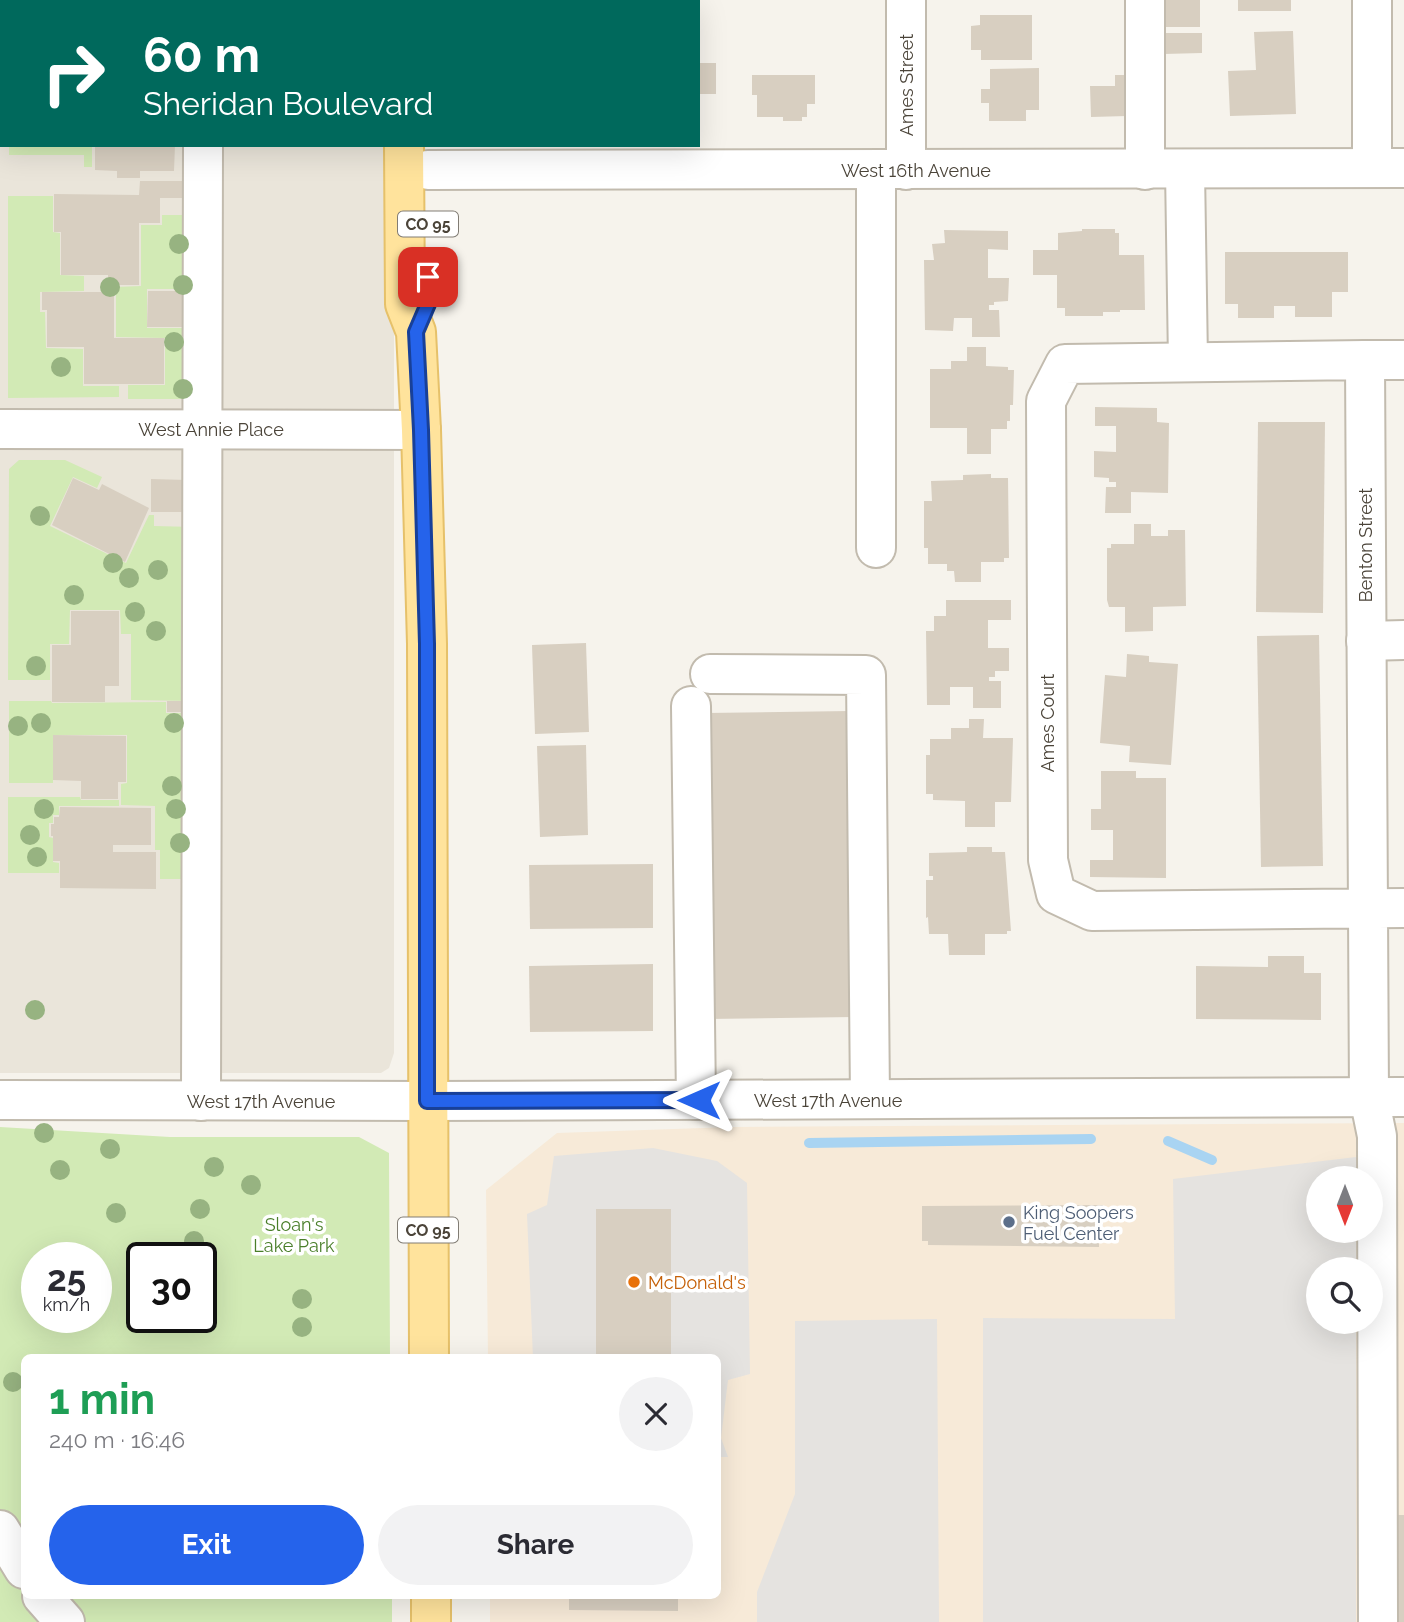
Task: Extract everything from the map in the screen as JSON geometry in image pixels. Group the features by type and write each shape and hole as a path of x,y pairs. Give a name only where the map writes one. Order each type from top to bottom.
{"main road":[{"name":"CO 95","path":"420,154 405,304 416,332 427,644 429,1354"},
{"path":"430,1599 431,1622"}],"street":[{"name":"Ames Street","path":"876,548 891,170 906,0"},
{"path":"1145,0 1145,170"},
{"path":"1372,0 1388,168"},
{"path":"201,1101 203,147"},
{"name":"West 16th Avenue","path":"420,154 891,170 1388,168"},
{"path":"1185,170 1188,360 1404,360"},
{"name":"Ames Court","path":"1188,360 1065,364 1046,401 1048,860 1056,894 1092,911 1366,908"},
{"name":"Benton Street","path":"1365,360 1366,908 1386,1097 1377,1136 1378,1622"},
{"name":"West Annie Place","path":"0,429 421,430"},
{"path":"1366,641 1404,640"},
{"path":"696,1100 700,690 866,675 870,1100"},
{"path":"1366,908 1404,908"},
{"name":"West 17th Avenue","path":"0,1100 1386,1097"},
{"path":"0,1530 21,1564"},
{"path":"45,1599 65,1622"}],"shaded area":[{"path":"0,147 394,147 394,1053 389,1068 381,1073 0,1073"},
{"path":"1404,1123 1404,1622 490,1622 490,1599 721,1599 721,1354 488,1354 486,1190 557,1133 732,1127"},
{"path":"653,1148 717,1161 747,1183 750,1374 728,1380 721,1438 721,1354 533,1354 527,1214 547,1205 554,1156"},
{"path":"1356,1157 1356,1166 1306,1166 1306,1243 1356,1243 1356,1257 1306,1257 1306,1334 1356,1334 1356,1622 983,1622 983,1318 1175,1319 1173,1179"},
{"path":"937,1319 939,1622 757,1622 757,1592 795,1494 795,1321"},
{"path":"721,1438 728,1457 721,1457"}],"green space":[{"path":"9,147 92,147 92,167 84,167 84,155 9,155"},
{"path":"8,196 53,196 53,232 60,233 60,275 84,276 84,291 40,292 40,312 45,312 46,348 83,349 83,386 119,386 119,397 8,398"},
{"path":"162,215 189,215 188,289 147,289 147,328 188,328 188,399 128,399 128,385 165,385 165,338 116,337 116,287 141,286 141,225 162,225"},
{"path":"19,460 65,460 102,477 97,488 73,477 50,526 126,563 149,515 154,515 154,526 194,527 193,701 131,700 131,634 121,634 120,610 70,610 69,644 50,644 50,680 8,680 9,469"},
{"path":"9,701 166,702 166,713 191,713 191,879 160,879 160,850 155,850 155,806 121,805 121,784 127,783 127,735 53,735 53,783 9,783"},
{"path":"8,797 119,800 119,806 59,806 59,815 53,815 53,823 49,823 49,837 53,838 53,862 59,863 59,873 8,873"},
{"name":"Sloan's Lake Park","path":"0,1127 170,1137 359,1137 389,1153 390,1354 21,1354 21,1599 392,1599 392,1622 0,1622"}],"building":[{"path":"1163,0 1200,0 1200,27 1163,27"},
{"path":"1238,0 1291,0 1291,11 1238,11"},
{"path":"980,15 1032,15 1032,60 981,60 981,50 971,50 971,26 980,25"},
{"path":"1293,31 1296,114 1230,116 1228,71 1256,70 1254,32"},
{"path":"1163,33 1202,33 1202,53 1164,54"},
{"path":"700,63 716,63 716,94 700,94"},
{"path":"1039,68 1039,110 1026,110 1026,121 989,121 989,103 981,103 981,89 990,89 990,69"},
{"path":"752,75 815,75 815,104 807,104 807,117 802,117 802,121 783,121 783,117 757,117 757,95 752,95"},
{"path":"1115,75 1127,75 1127,116 1091,117 1090,86 1115,86"},
{"path":"95,147 175,147 174,171 140,171 140,178 117,178 117,171 95,170"},
{"path":"140,181 187,181 187,198 160,198 160,223 139,223 139,285 108,285 108,275 61,275 61,232 54,232 54,194 139,195"},
{"path":"1082,229 1115,229 1115,233 1119,233 1119,255 1144,255 1145,310 1103,312 1103,316 1065,316 1065,308 1057,308 1057,275 1033,275 1033,250 1058,250 1058,233"},
{"path":"944,230 1008,231 1008,250 988,249 988,278 1009,278 1008,301 989,305 989,310 999,310 1000,337 972,337 972,318 954,318 953,331 925,330 924,260 934,260 932,244 945,243"},
{"path":"1225,252 1348,252 1348,292 1332,292 1332,317 1295,317 1295,306 1274,306 1274,318 1238,318 1238,304 1225,304"},
{"path":"148,291 188,291 187,327 147,327"},
{"path":"42,292 114,292 114,338 164,338 164,384 84,384 84,347 47,347 47,310 42,310"},
{"path":"967,347 986,347 986,366 1008,367 1008,370 1014,370 1010,421 1007,421 1007,429 991,429 991,454 967,454 967,428 930,428 930,369 951,369 951,361 967,361"},
{"path":"1095,407 1157,408 1157,422 1169,423 1168,493 1131,492 1131,513 1105,513 1106,487 1116,487 1116,482 1109,482 1109,478 1094,477 1094,451 1116,452 1116,426 1095,426"},
{"path":"1258,422 1325,422 1323,613 1256,612"},
{"path":"991,474 991,478 1008,478 1009,558 1004,558 1004,562 981,562 981,582 955,582 954,571 947,571 947,564 928,564 928,548 924,548 924,501 932,501 931,481 963,480 963,475"},
{"path":"73,478 99,490 102,484 149,508 125,562 52,525"},
{"path":"151,479 187,480 187,512 151,512"},
{"path":"1134,524 1151,524 1151,536 1168,536 1168,530 1185,530 1186,606 1153,607 1153,631 1125,632 1125,607 1109,607 1107,600 1107,548 1111,548 1111,544 1134,544"},
{"path":"946,600 1011,600 1011,620 988,620 988,648 1009,648 1009,671 995,671 995,677 989,677 989,681 1001,681 1001,708 973,708 973,687 950,687 950,705 927,705 926,631 934,631 934,616 946,616"},
{"path":"71,611 119,611 119,686 105,686 105,702 52,702 52,645 71,645"},
{"path":"1319,635 1323,866 1261,867 1257,636"},
{"path":"586,643 589,732 535,734 532,645"},
{"path":"1127,654 1149,656 1149,662 1178,664 1171,765 1129,762 1130,746 1100,743 1105,675 1126,677"},
{"path":"167,701 184,701 184,712 167,712"},
{"path":"850,711 854,1017 708,1019 705,713"},
{"path":"969,719 984,719 983,738 1013,738 1011,802 995,802 995,827 965,827 965,801 933,800 933,794 926,794 926,755 930,755 930,739 951,739 951,728 969,728"},
{"path":"53,735 126,736 126,782 118,782 118,799 81,799 81,781 53,780"},
{"path":"586,745 588,835 540,837 537,746"},
{"path":"1101,771 1136,771 1136,778 1166,778 1166,878 1090,877 1090,860 1113,860 1113,830 1091,830 1091,809 1101,809"},
{"path":"60,807 151,808 151,845 113,845 113,852 156,852 156,889 60,888 60,861 53,861 51,824 54,824 54,817 59,817"},
{"path":"967,847 992,847 992,852 1005,852 1011,931 1007,931 1007,934 985,934 985,955 949,955 948,934 929,934 928,917 926,918 926,880 933,880 933,876 929,876 929,853 967,852"},
{"path":"653,864 653,928 530,929 529,865"},
{"path":"1268,956 1304,956 1304,973 1321,973 1321,1020 1196,1019 1196,966 1268,967"},
{"path":"653,964 653,1031 530,1032 529,966"},
{"path":"1103,1205 1103,1241 1099,1241 1099,1247 928,1245 928,1241 922,1241 922,1206"},
{"name":"McDonald's","path":"596,1209 671,1209 671,1354 596,1354"},
{"path":"1396,1515 1404,1515 1404,1622 1396,1622"},
{"path":"569,1599 678,1599 678,1611 569,1610"}],"waterway":[{"path":"809,1143 1091,1139"},
{"path":"1168,1141 1212,1160"}],"place":[{"name":"King Soopers Fuel Center","path":"1009,1222"},
{"name":"McDonald's","path":"634,1282"}],"route":[{"path":"428,277 428,304 416,332 427,644 427,1101 699,1100"}]}
